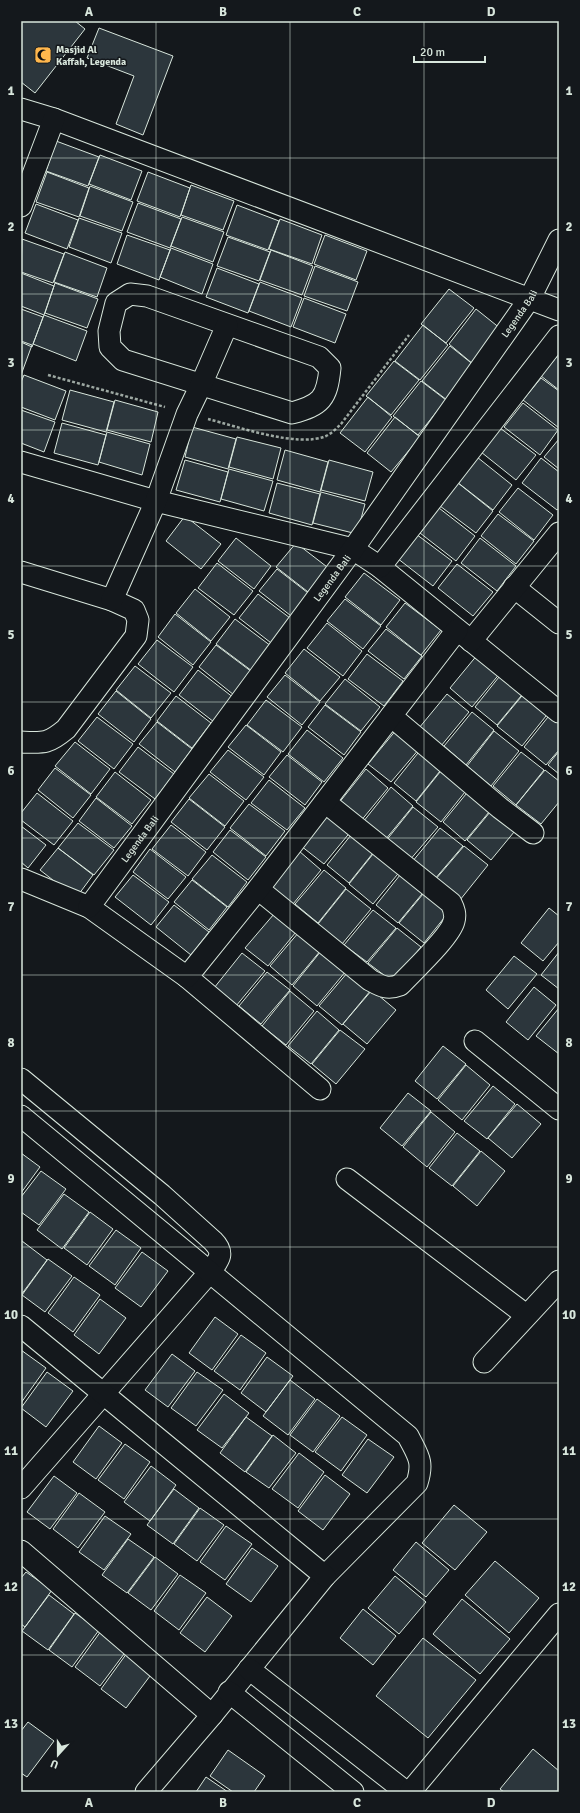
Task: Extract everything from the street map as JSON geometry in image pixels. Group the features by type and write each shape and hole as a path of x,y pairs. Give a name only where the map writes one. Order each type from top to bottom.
{"street":[{"path":"21,109 54,119 559,310"},
{"path":"21,206 54,119"},
{"name":"Legenda Bali","path":"90,907 353,549 530,298 559,240"},
{"path":"130,294 147,296 226,325 319,357 330,368 328,386 320,402 307,409 292,413 123,360 110,347 109,331 116,303 130,294"},
{"path":"112,600 156,500 187,414 226,325"},
{"path":"380,567 559,336"},
{"path":"21,462 156,500 353,549 380,567 559,712"},
{"path":"187,977 258,890 391,716 464,635 514,587 559,533"},
{"path":"21,572 112,600 134,610 138,620 136,636 66,729 55,738 43,743 21,742"},
{"path":"514,587 559,623"},
{"path":"391,716 500,808 533,833"},
{"path":"258,890 370,980 382,987 391,989 400,985 448,933 454,922 455,911 451,903 325,802"},
{"path":"21,879 90,907 187,977 320,1089"},
{"path":"475,1041 559,1109"},
{"path":"21,1079 162,1195 218,1246 220,1255 219,1260 209,1273 21,1488"},
{"path":"21,1116 408,1436 419,1457 421,1470 417,1484 325,1576 229,1692 212,1715 146,1792"},
{"path":"347,1179 526,1315"},
{"path":"484,1362 559,1281"},
{"path":"21,1326 325,1576"},
{"path":"21,1551 212,1715"},
{"path":"410,1792 559,1614"},
{"path":"249,1669 406,1792"},
{"path":"229,1692 352,1792"}],"path":[{"path":"293,440 313,440 327,435 341,424 409,334"}],"building":[{"name":"Masjid Al Kaffah, Legenda","path":"21,21 75,21 85,29 35,93 21,82"},
{"path":"99,28 173,56 143,135 116,124 134,76 87,58"},
{"path":"56,141 99,157 88,186 46,171"},
{"path":"100,155 142,171 131,200 89,184"},
{"path":"47,172 89,188 79,217 36,202"},
{"path":"148,172 190,188 180,217 137,201"},
{"path":"191,185 234,201 223,230 181,215"},
{"path":"90,186 133,202 122,231 80,216"},
{"path":"138,203 181,219 170,248 127,232"},
{"path":"36,204 78,220 67,249 25,233"},
{"path":"237,205 279,221 268,250 226,235"},
{"path":"182,217 224,232 213,262 171,246"},
{"path":"79,218 122,233 111,263 69,247"},
{"path":"280,219 322,235 312,264 269,249"},
{"path":"127,235 170,250 159,280 117,264"},
{"path":"325,235 367,251 356,280 314,264"},
{"path":"228,237 270,252 259,281 217,266"},
{"path":"22,239 64,254 53,283 21,272"},
{"path":"171,248 213,264 202,294 160,277"},
{"path":"271,250 313,266 302,295 260,280"},
{"path":"65,252 107,268 97,297 54,282"},
{"path":"315,266 358,282 347,311 304,296"},
{"path":"217,268 259,284 248,313 206,297"},
{"path":"21,273 54,286 44,315 21,306"},
{"path":"260,282 302,298 291,327 249,311"},
{"path":"55,283 98,299 87,328 45,313"},
{"path":"449,289 474,308 446,343 421,324"},
{"path":"304,298 346,314 335,343 293,327"},
{"path":"21,309 43,317 32,347 21,342"},
{"path":"476,309 501,329 473,364 449,344"},
{"path":"44,315 87,331 76,361 33,344"},
{"path":"423,325 448,345 420,380 395,361"},
{"path":"21,341 32,345 21,375"},
{"path":"450,346 475,366 447,400 422,381"},
{"path":"559,354 559,390 541,376"},
{"path":"394,361 419,380 391,415 366,396"},
{"path":"24,375 66,391 55,420 21,407 21,382"},
{"path":"541,378 559,391 559,428 523,400"},
{"path":"421,381 446,400 418,435 393,416"},
{"path":"70,390 114,402 106,432 62,420"},
{"path":"368,397 392,417 365,452 340,433"},
{"path":"115,400 158,412 151,442 107,430"},
{"path":"523,403 558,430 540,455 504,427"},
{"path":"21,410 55,422 44,452 21,443"},
{"path":"395,417 420,437 391,472 367,453"},
{"path":"62,423 106,435 98,465 54,453"},
{"path":"192,427 236,439 228,469 185,457"},
{"path":"500,428 536,455 516,480 481,452"},
{"path":"107,432 150,444 142,475 99,462"},
{"path":"237,437 281,448 273,479 229,467"},
{"path":"559,439 559,469 544,457"},
{"path":"285,450 328,462 320,492 277,480"},
{"path":"477,457 512,485 493,510 457,482"},
{"path":"541,458 559,472 559,508 557,510 522,483"},
{"path":"185,460 228,472 220,502 176,490"},
{"path":"329,460 373,472 365,501 321,490"},
{"path":"229,469 273,481 264,511 221,499"},
{"path":"277,483 320,494 312,525 269,513"},
{"path":"458,483 493,511 476,533 440,506"},
{"path":"518,488 553,515 534,540 499,512"},
{"path":"321,492 365,504 357,534 313,523"},
{"path":"439,508 475,536 456,561 420,533"},
{"path":"498,514 534,541 516,564 481,536"},
{"path":"185,516 221,544 201,569 166,541"},
{"path":"416,534 452,561 433,586 397,558"},
{"path":"236,538 271,566 254,589 218,561"},
{"path":"480,538 516,566 497,591 461,563"},
{"path":"296,543 331,570 312,595 276,567"},
{"path":"217,563 253,591 234,615 198,588"},
{"path":"457,564 493,592 473,616 438,588"},
{"path":"277,569 312,596 295,619 259,591"},
{"path":"364,573 400,600 381,625 345,597"},
{"path":"195,589 230,617 211,641 176,613"},
{"path":"258,594 294,621 275,646 239,618"},
{"path":"345,599 381,626 363,649 327,621"},
{"path":"405,603 441,630 421,655 386,627"},
{"path":"175,614 211,642 193,665 158,637"},
{"path":"235,619 271,646 252,671 216,644"},
{"path":"327,623 362,651 343,676 307,648"},
{"path":"386,629 422,656 404,679 368,651"},
{"path":"157,640 193,667 174,692 138,664"},
{"path":"216,645 252,672 234,695 199,667"},
{"path":"304,649 340,677 320,701 285,673"},
{"path":"367,654 403,681 384,706 348,679"},
{"path":"478,654 501,672 472,707 450,688"},
{"path":"135,666 171,693 151,718 116,690"},
{"path":"198,670 234,698 214,722 179,695"},
{"path":"503,672 526,690 497,725 475,707"},
{"path":"285,675 320,702 302,725 267,697"},
{"path":"345,679 380,707 361,731 325,704"},
{"path":"116,691 151,719 134,742 98,714"},
{"path":"526,691 550,711 522,746 497,726"},
{"path":"447,694 469,712 441,746 419,728"},
{"path":"176,696 211,723 192,748 157,721"},
{"path":"266,700 302,727 283,752 247,725"},
{"path":"325,705 361,732 344,755 308,727"},
{"path":"472,712 494,730 466,765 444,746"},
{"path":"552,712 559,717 559,750 546,765 524,747"},
{"path":"97,717 133,744 114,769 78,741"},
{"path":"157,722 192,749 175,772 139,744"},
{"path":"246,725 281,752 264,775 228,747"},
{"path":"397,729 420,748 391,782 368,764"},
{"path":"307,730 343,758 324,782 288,754"},
{"path":"494,731 519,751 491,786 467,766"},
{"path":"75,742 110,769 91,794 55,766"},
{"path":"138,747 174,774 155,799 119,772"},
{"path":"422,748 444,766 416,801 394,783"},
{"path":"228,750 264,777 246,800 210,772"},
{"path":"559,751 559,774 548,765"},
{"path":"521,752 544,770 516,805 493,786"},
{"path":"287,755 322,782 305,805 269,777"},
{"path":"444,767 469,787 441,822 416,802"},
{"path":"55,768 91,795 73,818 38,790"},
{"path":"366,769 388,788 360,822 338,804"},
{"path":"545,770 559,781 559,802 541,824 516,805"},
{"path":"115,772 151,800 132,824 96,797"},
{"path":"209,774 244,801 225,826 189,798"},
{"path":"269,780 305,808 287,830 251,803"},
{"path":"391,787 413,806 385,840 363,822"},
{"path":"471,788 494,806 465,841 443,822"},
{"path":"37,793 73,821 54,845 21,820 21,813"},
{"path":"96,798 132,826 114,848 79,821"},
{"path":"189,799 225,827 207,850 171,822"},
{"path":"249,804 285,831 266,856 230,828"},
{"path":"495,806 519,826 491,860 467,840"},
{"path":"413,807 438,827 409,861 385,842"},
{"path":"330,812 352,830 324,864 301,846"},
{"path":"78,823 114,850 94,875 58,848"},
{"path":"171,825 206,852 188,876 152,849"},
{"path":"21,826 46,845 28,868 21,862"},
{"path":"440,828 463,846 434,880 412,862"},
{"path":"230,830 266,857 248,880 213,852"},
{"path":"355,830 377,848 349,883 327,865"},
{"path":"464,846 488,865 460,900 435,880"},
{"path":"58,848 93,875 76,898 40,870"},
{"path":"150,849 186,877 168,899 133,872"},
{"path":"377,849 402,869 373,904 349,884"},
{"path":"299,851 321,870 293,904 270,886"},
{"path":"212,855 247,882 228,907 192,879"},
{"path":"324,870 346,888 318,923 295,904"},
{"path":"404,870 427,888 398,923 376,905"},
{"path":"133,875 169,902 151,925 115,897"},
{"path":"192,880 227,907 209,930 174,902"},
{"path":"428,888 452,908 424,943 399,923"},
{"path":"346,889 371,909 342,944 318,924"},
{"path":"174,905 209,932 191,955 156,927"},
{"path":"549,908 559,916 559,942 543,961 521,943"},
{"path":"373,910 396,928 367,962 344,945"},
{"path":"274,914 296,932 268,966 245,948"},
{"path":"397,928 421,947 393,982 368,963"},
{"path":"299,932 321,950 292,985 270,966"},
{"path":"321,951 346,971 317,1006 293,986"},
{"path":"559,952 559,989 541,975"},
{"path":"242,953 265,971 236,1006 214,988"},
{"path":"514,956 537,974 508,1009 486,990"},
{"path":"267,972 290,990 261,1024 239,1006"},
{"path":"348,972 371,990 342,1025 319,1006"},
{"path":"534,987 556,1005 528,1040 506,1022"},
{"path":"372,990 396,1010 367,1044 343,1024"},
{"path":"290,991 314,1011 286,1045 262,1026"},
{"path":"559,1008 559,1054 536,1036"},
{"path":"317,1011 339,1030 311,1064 288,1046"},
{"path":"340,1030 365,1049 336,1084 312,1064"},
{"path":"443,1046 466,1064 437,1099 415,1081"},
{"path":"466,1065 490,1085 462,1120 438,1100"},
{"path":"493,1086 515,1104 487,1139 464,1121"},
{"path":"408,1093 431,1111 402,1146 380,1128"},
{"path":"517,1104 541,1124 512,1158 488,1138"},
{"path":"431,1112 455,1132 427,1167 403,1147"},
{"path":"457,1133 480,1151 452,1186 429,1168"},
{"path":"481,1151 505,1171 477,1206 453,1186"},
{"path":"21,1153 40,1167 21,1193"},
{"path":"41,1171 66,1189 39,1225 21,1212 21,1197"},
{"path":"64,1194 89,1212 62,1249 37,1230"},
{"path":"90,1212 113,1229 87,1265 64,1248"},
{"path":"116,1230 141,1248 115,1285 89,1266"},
{"path":"22,1241 47,1260 21,1295 21,1242"},
{"path":"142,1252 168,1271 141,1307 115,1288"},
{"path":"48,1259 72,1276 45,1312 22,1295"},
{"path":"74,1277 100,1295 73,1332 48,1313"},
{"path":"100,1299 126,1318 99,1354 74,1335"},
{"path":"215,1317 238,1334 212,1370 189,1353"},
{"path":"241,1335 266,1353 240,1390 214,1371"},
{"path":"21,1350 46,1368 21,1403"},
{"path":"172,1354 195,1371 168,1407 145,1390"},
{"path":"267,1357 293,1376 266,1412 241,1393"},
{"path":"47,1372 73,1391 46,1427 21,1408"},
{"path":"197,1372 223,1390 196,1426 171,1408"},
{"path":"290,1380 315,1399 288,1435 263,1416"},
{"path":"224,1394 249,1413 222,1448 197,1430"},
{"path":"317,1399 340,1416 313,1452 290,1435"},
{"path":"246,1417 272,1436 245,1472 220,1453"},
{"path":"342,1417 367,1435 341,1471 315,1452"},
{"path":"99,1426 122,1443 96,1479 73,1462"},
{"path":"273,1435 296,1453 269,1488 246,1472"},
{"path":"368,1439 394,1457 367,1493 342,1475"},
{"path":"125,1444 150,1462 124,1499 98,1480"},
{"path":"299,1453 324,1472 298,1508 272,1489"},
{"path":"151,1466 176,1485 150,1521 124,1502"},
{"path":"325,1475 350,1494 323,1530 298,1511"},
{"path":"54,1476 77,1493 50,1529 27,1512"},
{"path":"174,1489 199,1508 173,1544 147,1525"},
{"path":"79,1493 105,1512 78,1548 53,1529"},
{"path":"454,1505 487,1532 455,1570 422,1543"},
{"path":"200,1508 224,1525 197,1561 174,1544"},
{"path":"105,1516 131,1534 104,1570 79,1552"},
{"path":"226,1526 252,1544 225,1580 200,1562"},
{"path":"128,1539 154,1557 127,1593 102,1575"},
{"path":"416,1542 449,1570 426,1597 393,1570"},
{"path":"252,1548 278,1566 251,1602 226,1584"},
{"path":"155,1557 178,1574 151,1610 128,1593"},
{"path":"495,1561 539,1598 509,1633 465,1595"},
{"path":"26,1572 52,1590 25,1627 21,1624 21,1578"},
{"path":"180,1575 206,1593 179,1630 154,1611"},
{"path":"395,1576 426,1602 399,1634 368,1608"},
{"path":"49,1595 74,1614 48,1650 22,1631"},
{"path":"207,1597 232,1616 205,1652 180,1633"},
{"path":"462,1599 510,1639 480,1674 433,1634"},
{"path":"363,1609 396,1636 373,1665 340,1638"},
{"path":"75,1613 99,1630 72,1667 49,1650"},
{"path":"101,1631 127,1650 100,1686 75,1667"},
{"path":"423,1638 476,1680 428,1738 376,1696"},
{"path":"127,1653 153,1672 126,1708 101,1689"},
{"path":"28,1722 54,1741 27,1777 21,1773 21,1731"},
{"path":"533,1749 559,1771 559,1792 504,1792 500,1789"},
{"path":"228,1750 265,1776 254,1792 233,1792 210,1776"},
{"path":"206,1777 228,1792 196,1792"}],"place":[{"name":"Masjid Al Kaffah, Legenda","path":"43,55"}]}
